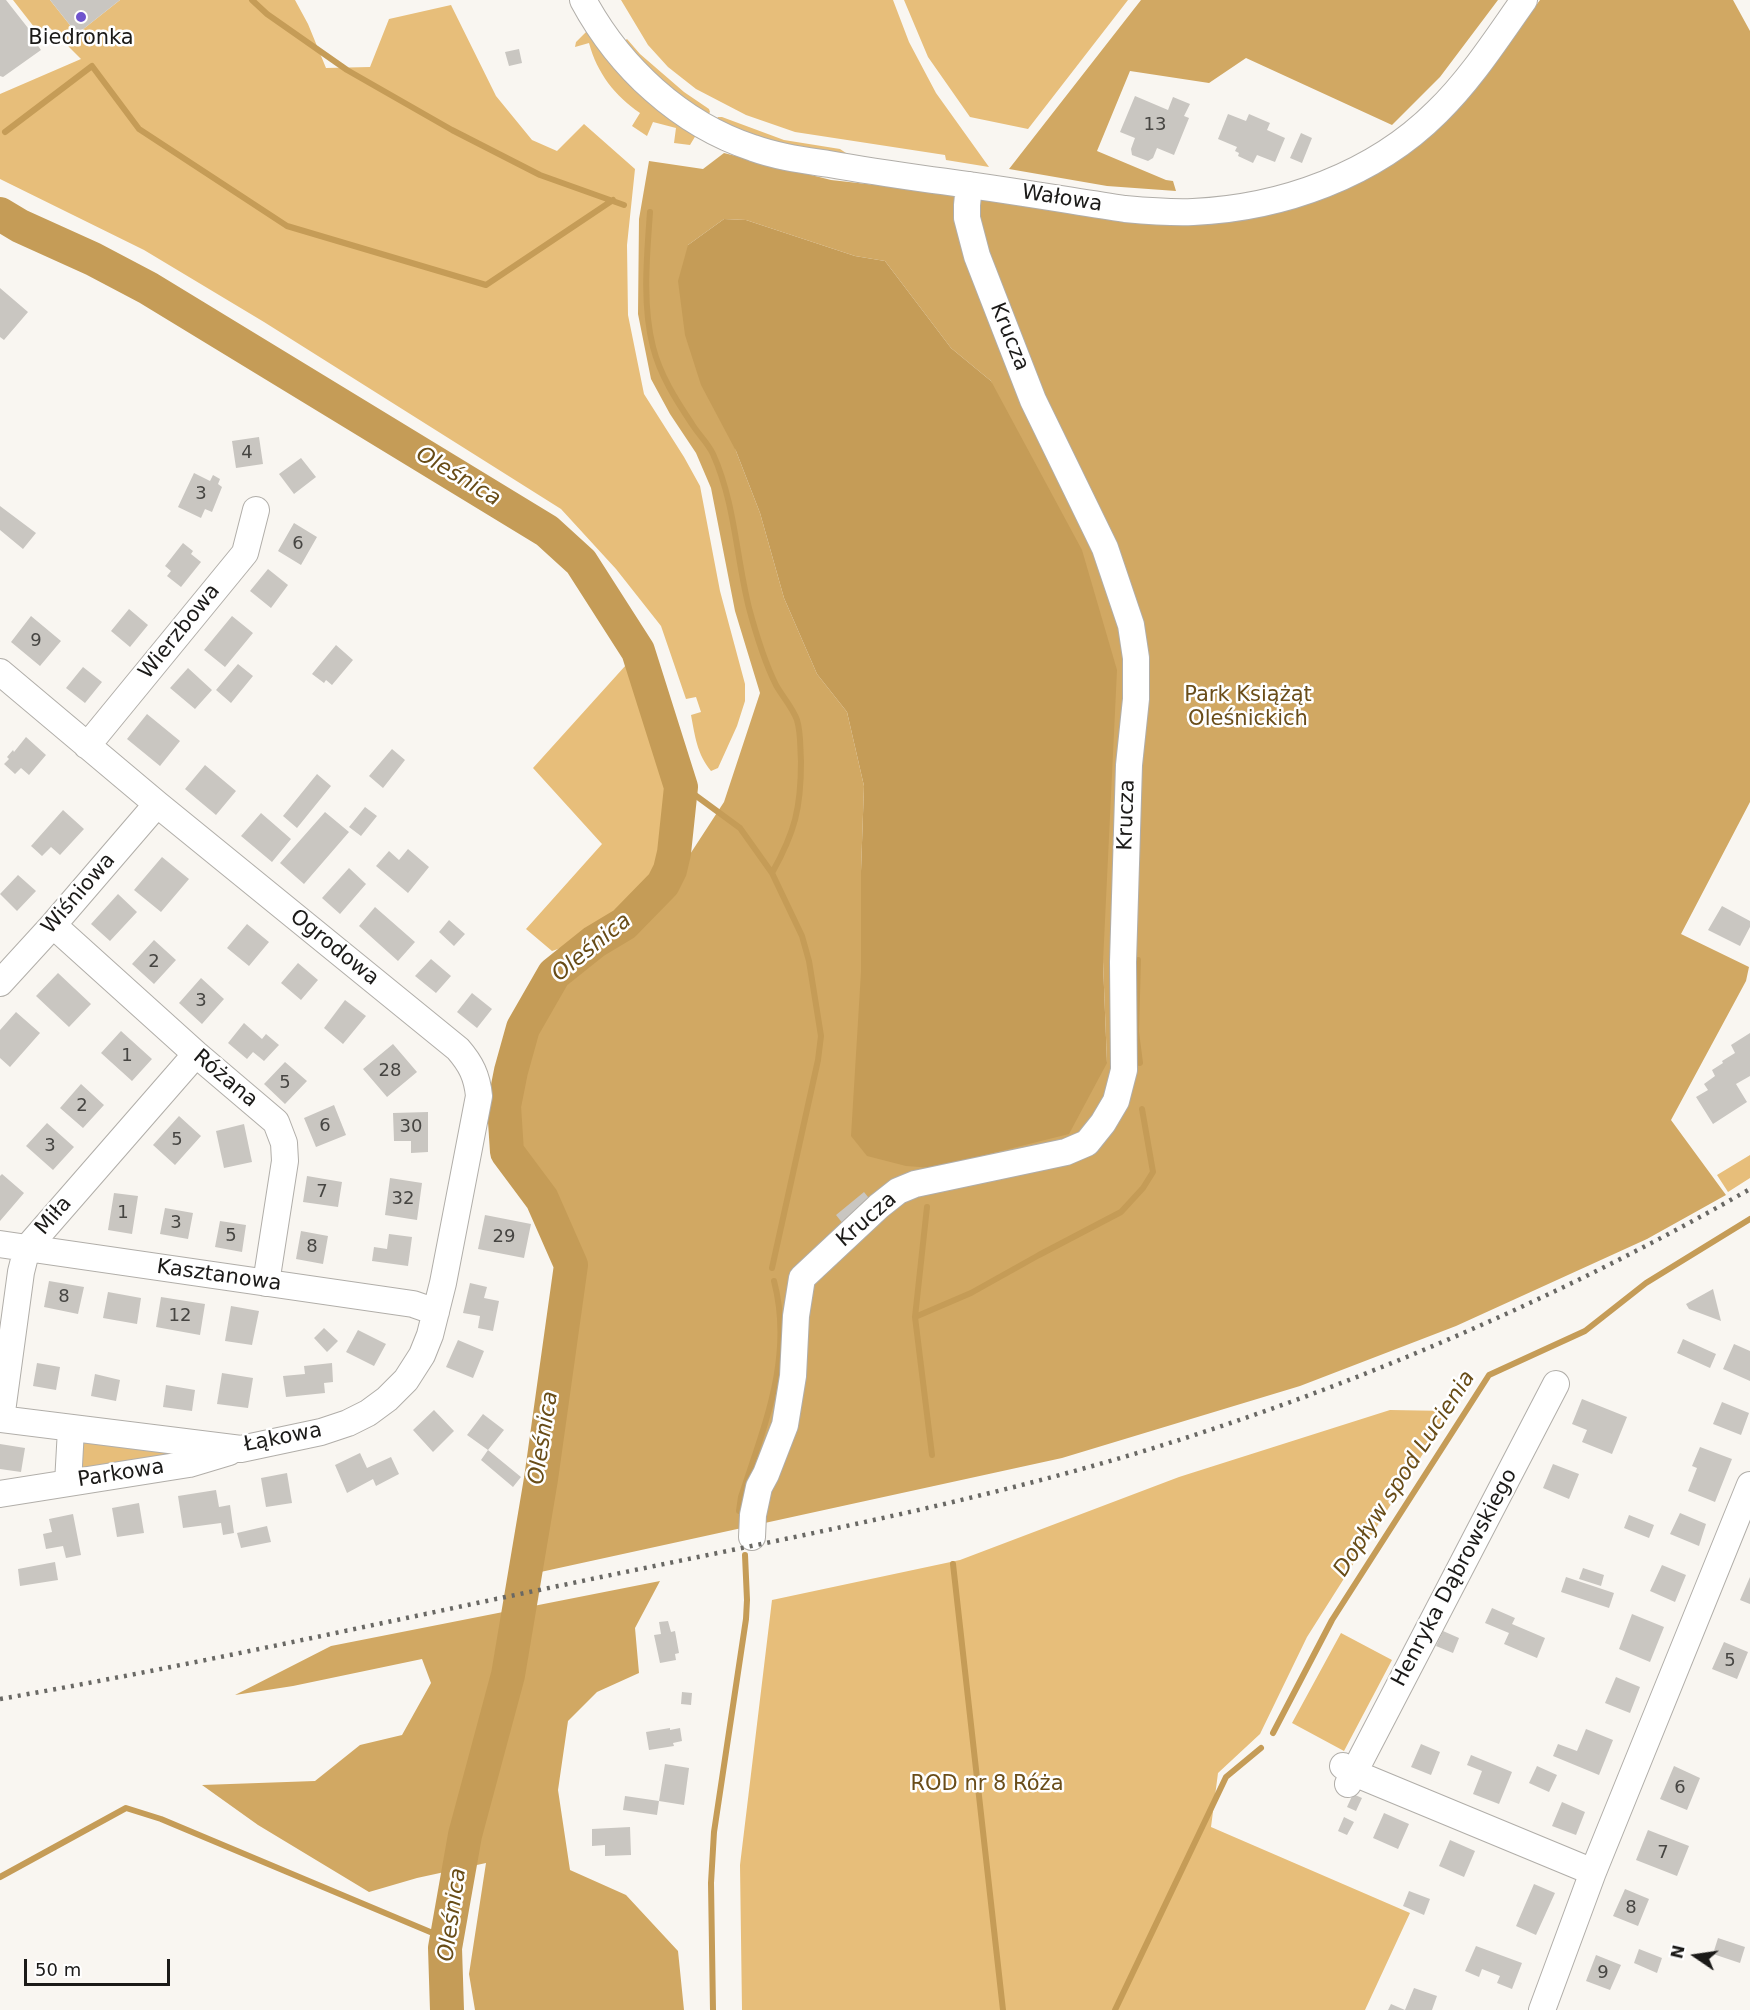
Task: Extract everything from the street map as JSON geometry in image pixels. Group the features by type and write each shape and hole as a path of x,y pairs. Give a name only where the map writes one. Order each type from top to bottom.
{"street":[{"name":"Wałowa","path":"583,0 607,39 661,96 707,128 753,148 783,157 1125,210 1161,212 1195,212 1262,203 1318,188 1374,161 1406,139 1438,112 1481,61 1524,0"},
{"name":"Krucza","path":"752,1536 753,1515 759,1487 785,1425 793,1376 796,1316 802,1278 898,1191 915,1184 1066,1152 1087,1143 1103,1124 1116,1101 1124,1070 1123,962 1129,765 1136,699 1136,658 1131,625 1105,548 1033,400 976,256 967,218 969,185"},
{"name":"Wierzbowa","path":"87,746 245,553 256,510"},
{"name":"Ogrodowa","path":"0,672 157,804 458,1049 471,1063 477,1079 479,1096 436,1312"},
{"name":"Wiśniowa","path":"0,983 157,804"},
{"name":"Różana","path":"52,925 276,1122 284,1143 285,1161 266,1283"},
{"name":"Miła","path":"1,1419 21,1272 27,1248 196,1054"},
{"name":"Kasztanowa","path":"0,1244 413,1304 436,1312"},
{"name":"Łąkowa","path":"1,1419 241,1449 321,1432 368,1413 387,1399 406,1380 422,1355 436,1312"},
{"name":"Henryka Dąbrowskiego","path":"1556,1384 1348,1774 1593,1872"},
{"path":"68,1483 71,1429"},
{"name":"Parkowa","path":"0,1494 189,1464 241,1449"},
{"path":"1542,2010 1593,1872 1750,1485"}],"green space":[{"path":"13,0 50,0 77,34 120,0 295,0 308,24 326,68 370,67 389,19 451,5 496,96 532,140 557,151 584,124 635,169 627,245 628,315 644,394 700,486 720,591 745,684 745,701 737,726 718,768 711,771 700,751 691,715 701,712 696,697 686,699 661,626 616,569 561,509 264,322 144,250 0,179 0,94 81,59 47,25 38,32"},
{"path":"621,0 893,0 909,42 936,93 989,167 946,160 945,155 795,132 746,115 696,89 668,67 648,45"},
{"path":"904,0 1128,0 1028,129 970,117 928,57"},
{"path":"1141,0 1498,0 1440,77 1392,125 1246,58 1209,83 1130,71 1097,151 1173,181 1176,191 1107,186 1009,169"},
{"name":"Park Książąt Oleśnickich","path":"1540,0 1733,0 1750,31 1750,802 1681,934 1749,967 1746,981 1671,1120 1726,1195 1647,1239 1456,1326 1300,1386 1062,1458 536,1573 580,1259 516,1140 522,1062 542,1006 569,974 619,933 668,888 724,802 760,693 735,611 711,488 696,453 670,414 651,379 638,314 639,219 649,161 703,169 724,153 831,180 921,190 1267,214 1345,190 1413,150 1475,88","holes":["724,219 746,220 855,256 885,261 951,348 991,381 1103,962 1107,1063 861,972 864,786 847,712 817,674 784,598 760,513 736,451 688,245"]},
{"path":"587,31 696,135 690,145 674,143 676,128 653,122 647,136 632,126 640,113 608,83 592,54 589,43 575,47 576,42"},
{"path":"627,39 640,54 684,92 709,109 708,115 667,87 623,42"},
{"path":"718,117 784,140 840,149 852,157 783,146 716,120"},
{"path":"626,665 663,770 669,805 667,839 654,876 637,895 609,919 552,951 526,929 602,844 533,768"},
{"path":"1750,1155 1750,1178 1728,1192 1717,1175"},
{"name":"ROD nr 8 Róża","path":"1390,1410 1450,1411 1307,1637 1260,1734 1218,1773 1211,1827 1410,1913 1365,2010 742,2010 740,1865 772,1600 960,1560 1179,1477"},
{"path":"91,1440 187,1453 83,1471 80,1461 81,1451 83,1444"},
{"path":"660,1581 635,1628 639,1673 597,1692 568,1721 558,1790 570,1870 626,1895 678,1951 684,2010 475,2010 469,1974 486,1863 417,1878 369,1892 258,1825 202,1785 315,1781 360,1745 402,1735 431,1683 422,1659 293,1686 235,1695 331,1646"},
{"path":"1341,1633 1392,1660 1344,1751 1292,1723"}],"shaded area":[{"path":"724,219 746,220 855,256 885,261 951,348 991,381 1082,550 1117,670 1103,962 1107,1063 1069,1134 933,1168 906,1166 867,1156 851,1136 861,972 864,786 847,712 817,674 784,598 760,513 736,451 701,385 685,335 678,281 688,245"}],"building":[{"path":"0,0 6,0 39,42 36,43 41,50 3,77 0,76"},
{"name":"Biedronka","path":"50,0 120,0 77,34"},
{"path":"519,49 522,63 509,66 505,52"},
{"path":"1135,96 1168,110 1173,97 1190,104 1184,116 1189,118 1174,155 1157,148 1153,158 1148,161 1132,155 1131,149 1135,138 1120,132"},
{"path":"1228,114 1246,121 1249,114 1270,123 1267,130 1285,138 1275,162 1257,155 1253,163 1238,156 1239,153 1235,151 1237,147 1218,139"},
{"path":"1301,133 1312,138 1302,163 1290,158"},
{"path":"0,288 28,312 4,340 0,337"},
{"path":"259,437 263,464 236,468 232,441"},
{"path":"301,458 316,477 294,494 279,474"},
{"path":"194,473 210,481 213,475 220,479 218,484 222,487 212,512 205,509 201,518 178,507"},
{"path":"0,506 36,533 23,549 0,530"},
{"path":"294,523 317,537 301,565 278,551"},
{"path":"183,543 201,562 181,587 167,576 171,571 165,566"},
{"path":"268,569 288,585 271,608 250,591"},
{"path":"129,609 148,625 130,647 111,631"},
{"path":"31,616 61,641 40,666 11,642"},
{"path":"232,616 253,633 225,667 204,650"},
{"path":"336,645 353,660 332,685 326,680 324,683 312,674"},
{"path":"238,664 253,676 231,703 216,690"},
{"path":"83,667 102,682 85,703 66,688"},
{"path":"188,668 212,690 195,709 170,688"},
{"path":"147,714 180,741 160,766 127,739"},
{"path":"26,737 46,755 29,775 21,768 15,774 4,764 9,759 7,757"},
{"path":"392,749 405,760 383,788 369,776"},
{"path":"205,765 236,791 216,815 185,789"},
{"path":"317,774 331,786 297,828 283,816"},
{"path":"365,807 377,816 361,836 349,827"},
{"path":"63,810 84,829 60,855 51,847 42,856 31,846"},
{"path":"325,812 349,832 304,884 280,863"},
{"path":"261,813 291,839 272,862 241,836"},
{"path":"408,849 429,867 408,893 376,866 389,851 399,860"},
{"path":"162,857 189,879 161,912 134,890"},
{"path":"349,868 366,884 340,914 322,898"},
{"path":"18,875 36,891 17,911 0,894"},
{"path":"118,894 137,912 110,941 91,924"},
{"path":"1722,906 1750,921 1750,927 1740,946 1708,930"},
{"path":"375,907 415,942 398,961 359,926"},
{"path":"449,920 465,934 454,946 439,932"},
{"path":"247,924 269,942 249,966 227,948"},
{"path":"154,940 176,960 154,984 132,964"},
{"path":"431,959 451,976 436,993 415,976"},
{"path":"298,963 318,980 301,1000 281,983"},
{"path":"58,973 91,1004 69,1027 36,996"},
{"path":"201,978 224,999 202,1024 179,1003"},
{"path":"472,993 492,1009 477,1028 457,1012"},
{"path":"345,1000 366,1016 343,1044 324,1028"},
{"path":"16,1012 40,1033 10,1067 0,1058 0,1030"},
{"path":"244,1023 262,1039 266,1034 279,1045 264,1061 253,1052 247,1059 228,1043"},
{"path":"121,1031 152,1059 132,1081 101,1053"},
{"path":"1750,1033 1750,1076 1736,1084 1747,1102 1713,1124 1696,1097 1708,1090 1704,1084 1715,1076 1712,1070 1735,1053 1731,1045"},
{"path":"393,1044 417,1072 387,1097 363,1069"},
{"path":"285,1062 307,1081 285,1104 264,1084"},
{"path":"81,1084 104,1105 83,1128 60,1108"},
{"path":"334,1105 346,1135 316,1147 304,1118"},
{"path":"428,1112 428,1152 411,1153 411,1141 394,1141 393,1113"},
{"path":"179,1116 201,1136 175,1165 153,1145"},
{"path":"47,1123 74,1147 53,1170 26,1146"},
{"path":"244,1124 252,1162 224,1168 216,1131"},
{"path":"2,1174 24,1193 0,1221 0,1176"},
{"path":"307,1176 342,1182 338,1207 303,1202"},
{"path":"390,1178 422,1183 417,1220 385,1215"},
{"path":"864,1192 872,1202 844,1225 836,1215"},
{"path":"114,1193 138,1196 132,1234 108,1230"},
{"path":"165,1208 193,1213 188,1239 160,1234"},
{"path":"485,1215 531,1224 524,1258 478,1249"},
{"path":"220,1221 246,1225 242,1252 215,1247"},
{"path":"301,1231 328,1236 323,1264 296,1259"},
{"path":"389,1234 412,1237 408,1266 372,1261 374,1247 387,1249"},
{"path":"49,1281 84,1287 78,1314 44,1307"},
{"path":"470,1283 487,1287 484,1298 499,1301 493,1331 478,1328 480,1316 463,1313"},
{"path":"1713,1289 1721,1321 1689,1309 1686,1304"},
{"path":"108,1292 141,1298 137,1324 103,1318"},
{"path":"161,1297 205,1304 200,1335 156,1327"},
{"path":"231,1306 259,1311 252,1345 225,1341"},
{"path":"324,1328 338,1341 327,1352 314,1338"},
{"path":"358,1330 386,1344 374,1366 346,1352"},
{"path":"1683,1339 1716,1354 1710,1368 1677,1353"},
{"path":"458,1340 484,1351 473,1378 446,1367"},
{"path":"1734,1344 1750,1351 1750,1381 1723,1369"},
{"path":"37,1363 60,1367 56,1390 33,1386"},
{"path":"332,1363 333,1382 324,1383 325,1393 286,1397 283,1376 305,1374 304,1366"},
{"path":"222,1373 253,1378 248,1408 217,1404"},
{"path":"95,1374 120,1380 116,1401 91,1396"},
{"path":"166,1385 195,1390 192,1411 163,1407"},
{"path":"1582,1399 1627,1417 1612,1454 1582,1442 1587,1430 1572,1424"},
{"path":"1722,1402 1749,1413 1741,1435 1713,1424"},
{"path":"434,1410 454,1431 433,1452 413,1430"},
{"path":"483,1414 504,1430 488,1450 467,1435"},
{"path":"0,1444 25,1448 21,1472 0,1469"},
{"path":"1700,1447 1732,1459 1715,1502 1688,1491 1697,1468 1692,1466"},
{"path":"488,1450 521,1477 513,1487 481,1460"},
{"path":"360,1453 367,1468 391,1457 399,1474 376,1486 373,1479 347,1493 335,1465"},
{"path":"1553,1464 1579,1474 1569,1499 1543,1488"},
{"path":"287,1473 292,1503 266,1507 261,1478"},
{"path":"216,1490 219,1507 230,1505 234,1533 223,1535 221,1523 183,1528 178,1496"},
{"path":"139,1503 144,1533 117,1537 112,1508"},
{"path":"1680,1513 1706,1524 1699,1546 1670,1534"},
{"path":"73,1514 81,1555 66,1558 63,1546 46,1549 43,1534 52,1532 49,1519"},
{"path":"1629,1515 1654,1525 1649,1538 1624,1528"},
{"path":"267,1526 271,1542 241,1548 237,1533"},
{"path":"55,1562 58,1580 20,1586 18,1569"},
{"path":"1662,1565 1686,1575 1675,1602 1650,1591"},
{"path":"1583,1568 1604,1575 1601,1586 1579,1579"},
{"path":"1566,1577 1614,1593 1609,1608 1561,1592"},
{"path":"1750,1577 1750,1604 1740,1600"},
{"path":"1492,1608 1515,1618 1512,1624 1545,1638 1537,1658 1504,1644 1509,1633 1485,1623"},
{"path":"1632,1614 1664,1627 1650,1662 1619,1649"},
{"path":"668,1621 671,1632 675,1631 679,1653 675,1654 676,1660 660,1663 654,1635 661,1634 659,1622"},
{"path":"1443,1631 1459,1638 1453,1653 1436,1646"},
{"path":"1724,1642 1748,1652 1737,1679 1712,1669"},
{"path":"1616,1677 1640,1687 1630,1713 1605,1703"},
{"path":"682,1692 692,1693 691,1705 681,1704"},
{"path":"670,1728 670,1730 680,1728 682,1741 673,1743 674,1746 649,1750 646,1732"},
{"path":"1586,1729 1613,1740 1599,1775 1553,1756 1558,1744 1577,1751"},
{"path":"1421,1744 1440,1752 1431,1775 1411,1767"},
{"path":"1471,1755 1512,1772 1499,1804 1473,1794 1482,1771 1467,1765"},
{"path":"665,1764 689,1768 684,1805 659,1801"},
{"path":"1537,1766 1557,1775 1549,1792 1529,1783"},
{"path":"1674,1766 1700,1778 1687,1810 1660,1799"},
{"path":"1353,1794 1362,1798 1356,1811 1347,1807"},
{"path":"625,1796 659,1801 657,1815 623,1810"},
{"path":"1562,1802 1585,1812 1576,1835 1552,1826"},
{"path":"1384,1813 1409,1824 1398,1849 1373,1838"},
{"path":"1344,1817 1354,1822 1347,1835 1338,1831"},
{"path":"630,1827 631,1855 605,1856 605,1845 592,1846 592,1829"},
{"path":"1648,1830 1689,1846 1677,1876 1636,1860"},
{"path":"1450,1840 1475,1851 1464,1877 1439,1866"},
{"path":"1534,1884 1555,1893 1536,1935 1516,1926"},
{"path":"1625,1889 1649,1899 1638,1926 1613,1916"},
{"path":"1409,1891 1430,1899 1424,1915 1403,1906"},
{"path":"1718,1938 1745,1947 1740,1963 1713,1954"},
{"path":"1476,1946 1522,1963 1512,1989 1497,1983 1500,1976 1482,1969 1479,1977 1465,1971"},
{"path":"1639,1949 1662,1958 1657,1973 1634,1963"},
{"path":"1596,1955 1621,1965 1610,1990 1586,1981"},
{"path":"1414,1988 1437,1996 1432,2010 1405,2010"},
{"path":"1391,2004 1405,2010 1388,2010"}],"waterway":[{"path":"252,0 267,14 347,70 452,130 540,175 624,205"},
{"path":"5,132 92,66 139,129 287,226 486,285 613,200"},
{"path":"650,212 646,297 653,347 669,387 694,428 711,450 720,473 731,511 749,608 757,637 778,689 797,720 800,735 798,806 786,845 772,873"},
{"name":"Oleśnica","path":"0,214 148,288 547,531 581,562 638,651 681,787 674,853 670,870 663,884 624,924 594,942 554,974 523,1028 504,1106 507,1152 542,1199 571,1265 541,1479 508,1675 465,1835 445,1948 447,2010"},
{"path":"681,787 740,828 772,873 802,936 809,961 821,1036 818,1060 772,1268"},
{"path":"1138,960 1136,1032 1140,1063"},
{"path":"915,1317 971,1293 1121,1212 1143,1188 1153,1172 1142,1109"},
{"path":"927,1207 915,1317 932,1455"},
{"name":"Dopływ spod Lucienia","path":"1273,1733 1332,1620 1489,1375 1585,1331 1646,1283 1750,1219"},
{"path":"739,1511 741,1497 774,1391 781,1337 774,1281"},
{"path":"713,2010 711,1883 714,1832 746,1619 745,1555"},
{"path":"953,1564 1003,2010"},
{"name":"Dopływ spod Lucienia","path":"1115,2010 1226,1777 1261,1748"},
{"path":"0,1877 126,1808 161,1819 447,1939"}],"railway":[{"path":"0,1699 213,1658 791,1538 1014,1487 1160,1446 1312,1394 1462,1334 1608,1265 1750,1189"}],"place":[{"name":"Biedronka","path":"81,17"}]}
